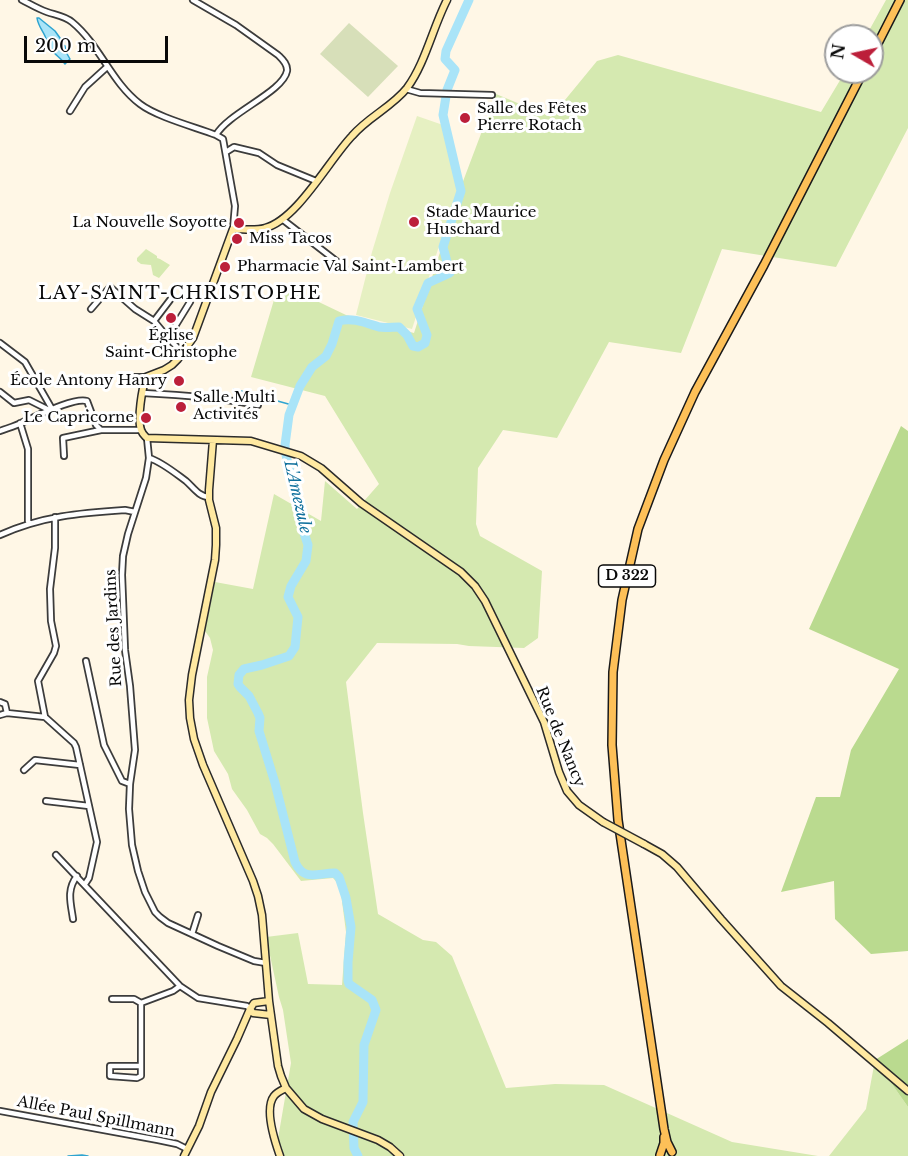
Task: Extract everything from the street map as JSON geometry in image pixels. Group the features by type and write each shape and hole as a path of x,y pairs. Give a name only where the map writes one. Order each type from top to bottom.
{"main road":[{"path":"884,31 900,0"},
{"name":"D 322","path":"675,1154 667,1142 664,1129 618,820 612,745 613,672 622,600 638,529 664,460 695,392 764,266 857,84"},
{"name":"D 322","path":"659,1155 664,1143 664,1129"},
{"path":"659,1155 666,1152 675,1154"}],"street":[{"path":"22,0 70,21 87,36 126,91 144,106 171,119 220,137 234,147 259,153 277,165 316,181"},
{"path":"131,377 146,377 168,368 183,353 195,334 233,229 235,206 226,152 220,137 221,128 279,84 287,71 283,60 278,55 236,25 193,0"},
{"path":"233,229 268,228 295,209 352,135 406,88 447,0"},
{"path":"70,111 85,87 108,67"},
{"path":"406,88 420,93 492,95"},
{"path":"226,152 234,147"},
{"path":"282,219 344,267"},
{"path":"91,309 110,287 135,309 154,321 183,353"},
{"path":"154,321 170,300"},
{"path":"166,336 174,328 190,302"},
{"path":"0,343 26,362 51,410"},
{"path":"146,377 140,413 141,430 147,438"},
{"path":"0,392 14,403 29,400 51,410"},
{"path":"143,393 258,405"},
{"path":"0,431 51,410 84,400 87,401 96,424 101,430"},
{"path":"20,423 28,448 29,523"},
{"path":"64,456 63,438 101,430 141,430"},
{"name":"Rue de Nancy","path":"147,438 250,441 294,453 314,462 361,503 461,572 476,586 485,601 539,710 549,734 558,772 567,791 579,806 603,822 662,854 677,867 781,986 908,1091"},
{"name":"Rue des Jardins","path":"147,438 149,458 144,486 125,546 122,574 125,651 135,750 129,809 132,845 138,872 154,912 168,923 254,961 266,963"},
{"path":"213,440 209,497 216,528 216,554 192,675 189,700 190,718 203,765 258,896 278,1066 286,1088 304,1109 313,1115 370,1137 390,1147 400,1156"},
{"path":"149,458 187,482 202,496 209,497"},
{"path":"0,535 29,523 56,517 114,511 135,512"},
{"path":"45,717 38,681 56,646 51,621 50,589 56,517"},
{"path":"86,661 104,746 122,781 130,784"},
{"path":"0,702 5,704 7,713"},
{"path":"0,715 7,713 45,717 74,743 97,845 89,878 85,884"},
{"path":"24,770 35,760 80,765"},
{"path":"46,801 89,806"},
{"path":"56,855 180,986 198,998 247,1006 253,1013 271,1015"},
{"path":"74,920 69,895 76,876"},
{"path":"192,934 198,915"},
{"path":"141,1003 180,986"},
{"path":"112,999 134,999 141,1003"},
{"path":"185,1153 250,1009 254,1003 269,1001"},
{"path":"141,1003 141,1066 141,1076 137,1078 110,1077 110,1066 141,1066"},
{"path":"280,1156 272,1131 270,1111 271,1102 276,1093 286,1088"},
{"name":"Allée Paul Spillmann","path":"0,1111 177,1144 185,1153"}],"green space":[{"path":"886,0 908,0 908,128 836,267 722,249 681,353 609,342 557,438 503,430 478,468 476,524 480,536 542,571 538,638 524,648 377,643 346,682 378,914 423,940 436,942 452,956 506,1088 555,1084 604,1085 732,1142 818,1156 275,1156 291,1063 283,1010 266,937 298,933 308,984 342,985 346,932 340,886 333,878 301,881 273,844 260,834 232,789 228,774 214,751 207,718 207,677 213,650 210,638 205,631 215,582 253,589 274,494 321,521 325,481 357,509 379,484 325,396 251,377 279,283 346,315 414,333 462,184 496,94 551,117 597,61 618,55 821,112 838,84 884,84 884,24 873,24"},
{"path":"349,23 398,66 368,97 320,54"},
{"name":"Stade Maurice Huschard","path":"417,116 443,125 458,188 412,329 356,315 390,193"},
{"path":"146,249 170,265 159,278 153,275 151,265 137,261"},
{"path":"901,426 908,431 908,951 871,954 835,919 834,881 781,892 816,797 840,797 851,750 899,669 809,629"},
{"path":"908,1039 908,1107 875,1060"},
{"path":"875,1060 908,1107 908,1156 829,1156 866,1109"}],"water":[{"path":"37,18 55,31 61,44 65,46 70,59 65,64 50,47"}],"waterway":[{"name":"L'Amezule","path":"358,1156 354,1148 353,1122 363,1102 364,1045 376,1010 372,1000 348,981 351,927 346,898 339,877 335,873 307,874 295,862 259,731 260,718 249,696 238,684 239,675 244,669 289,656 295,647 298,617 288,597 291,586 306,561 308,545 302,527 299,501 285,445 289,415 300,386 312,367 326,356 339,321 354,320 379,327 399,327 413,346 418,347 425,343 427,335 417,309 428,283 450,273 443,247 461,191 443,115 447,90 455,70 445,59 446,51 469,0"},
{"path":"234,389 292,405"},
{"path":"68,1156 88,1156"}],"place":[{"name":"Salle des Fêtes Pierre Rotach","path":"465,118"},
{"name":"Stade Maurice Huschard","path":"414,222"},
{"name":"La Nouvelle Soyotte","path":"239,223"},
{"name":"Miss Tacos","path":"237,239"},
{"name":"Pharmacie Val Saint-Lambert","path":"225,267"},
{"name":"Église Saint-Christophe","path":"171,318"},
{"name":"École Antony Hanry","path":"179,381"},
{"name":"Salle Multi Activités","path":"181,407"},
{"name":"Le Capricorne","path":"146,418"}],"district":[{"name":"LAY-SAINT-CHRISTOPHE","path":"180,294"}]}
